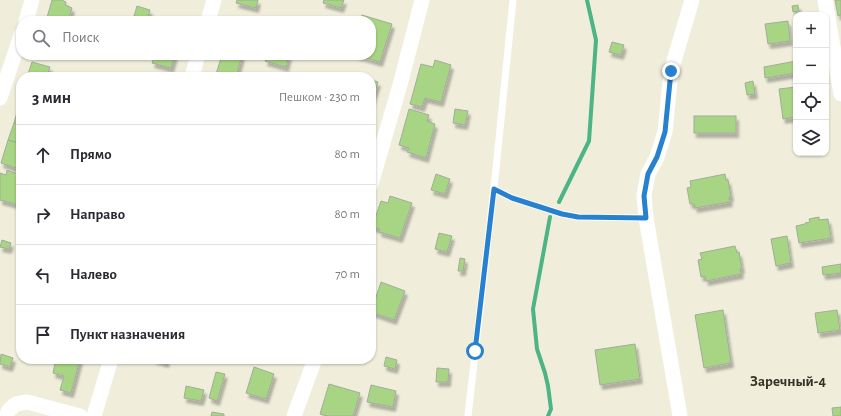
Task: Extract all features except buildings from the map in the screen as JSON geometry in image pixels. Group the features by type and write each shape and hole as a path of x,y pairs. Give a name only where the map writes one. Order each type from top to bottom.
{"street":[{"path":"27,16 32,0"},
{"path":"209,16 214,0"},
{"path":"376,167 400,85 422,0"},
{"path":"680,416 646,218 644,196 648,174 657,157 665,132 671,71 692,0"},
{"path":"825,0 841,94"},
{"path":"0,98 16,50"},
{"path":"193,72 197,60"},
{"path":"94,416 110,364"},
{"path":"294,416 312,364"},
{"path":"6,416 9,410 16,404 27,402 80,416"}],"lane":[{"path":"468,416 494,189 513,0"},
{"path":"494,189 512,198 562,214 578,217 646,218"}],"waterway":[{"path":"559,202 589,141 596,40 587,0"},
{"path":"548,416 551,409 548,386 537,349 533,309 550,217"}],"district":[{"name":"Заречный-4","path":"788,381"}],"route":[{"path":"475,351 494,189 512,198 562,214 578,217 646,218 644,196 648,174 657,157 665,132 671,71"}]}
